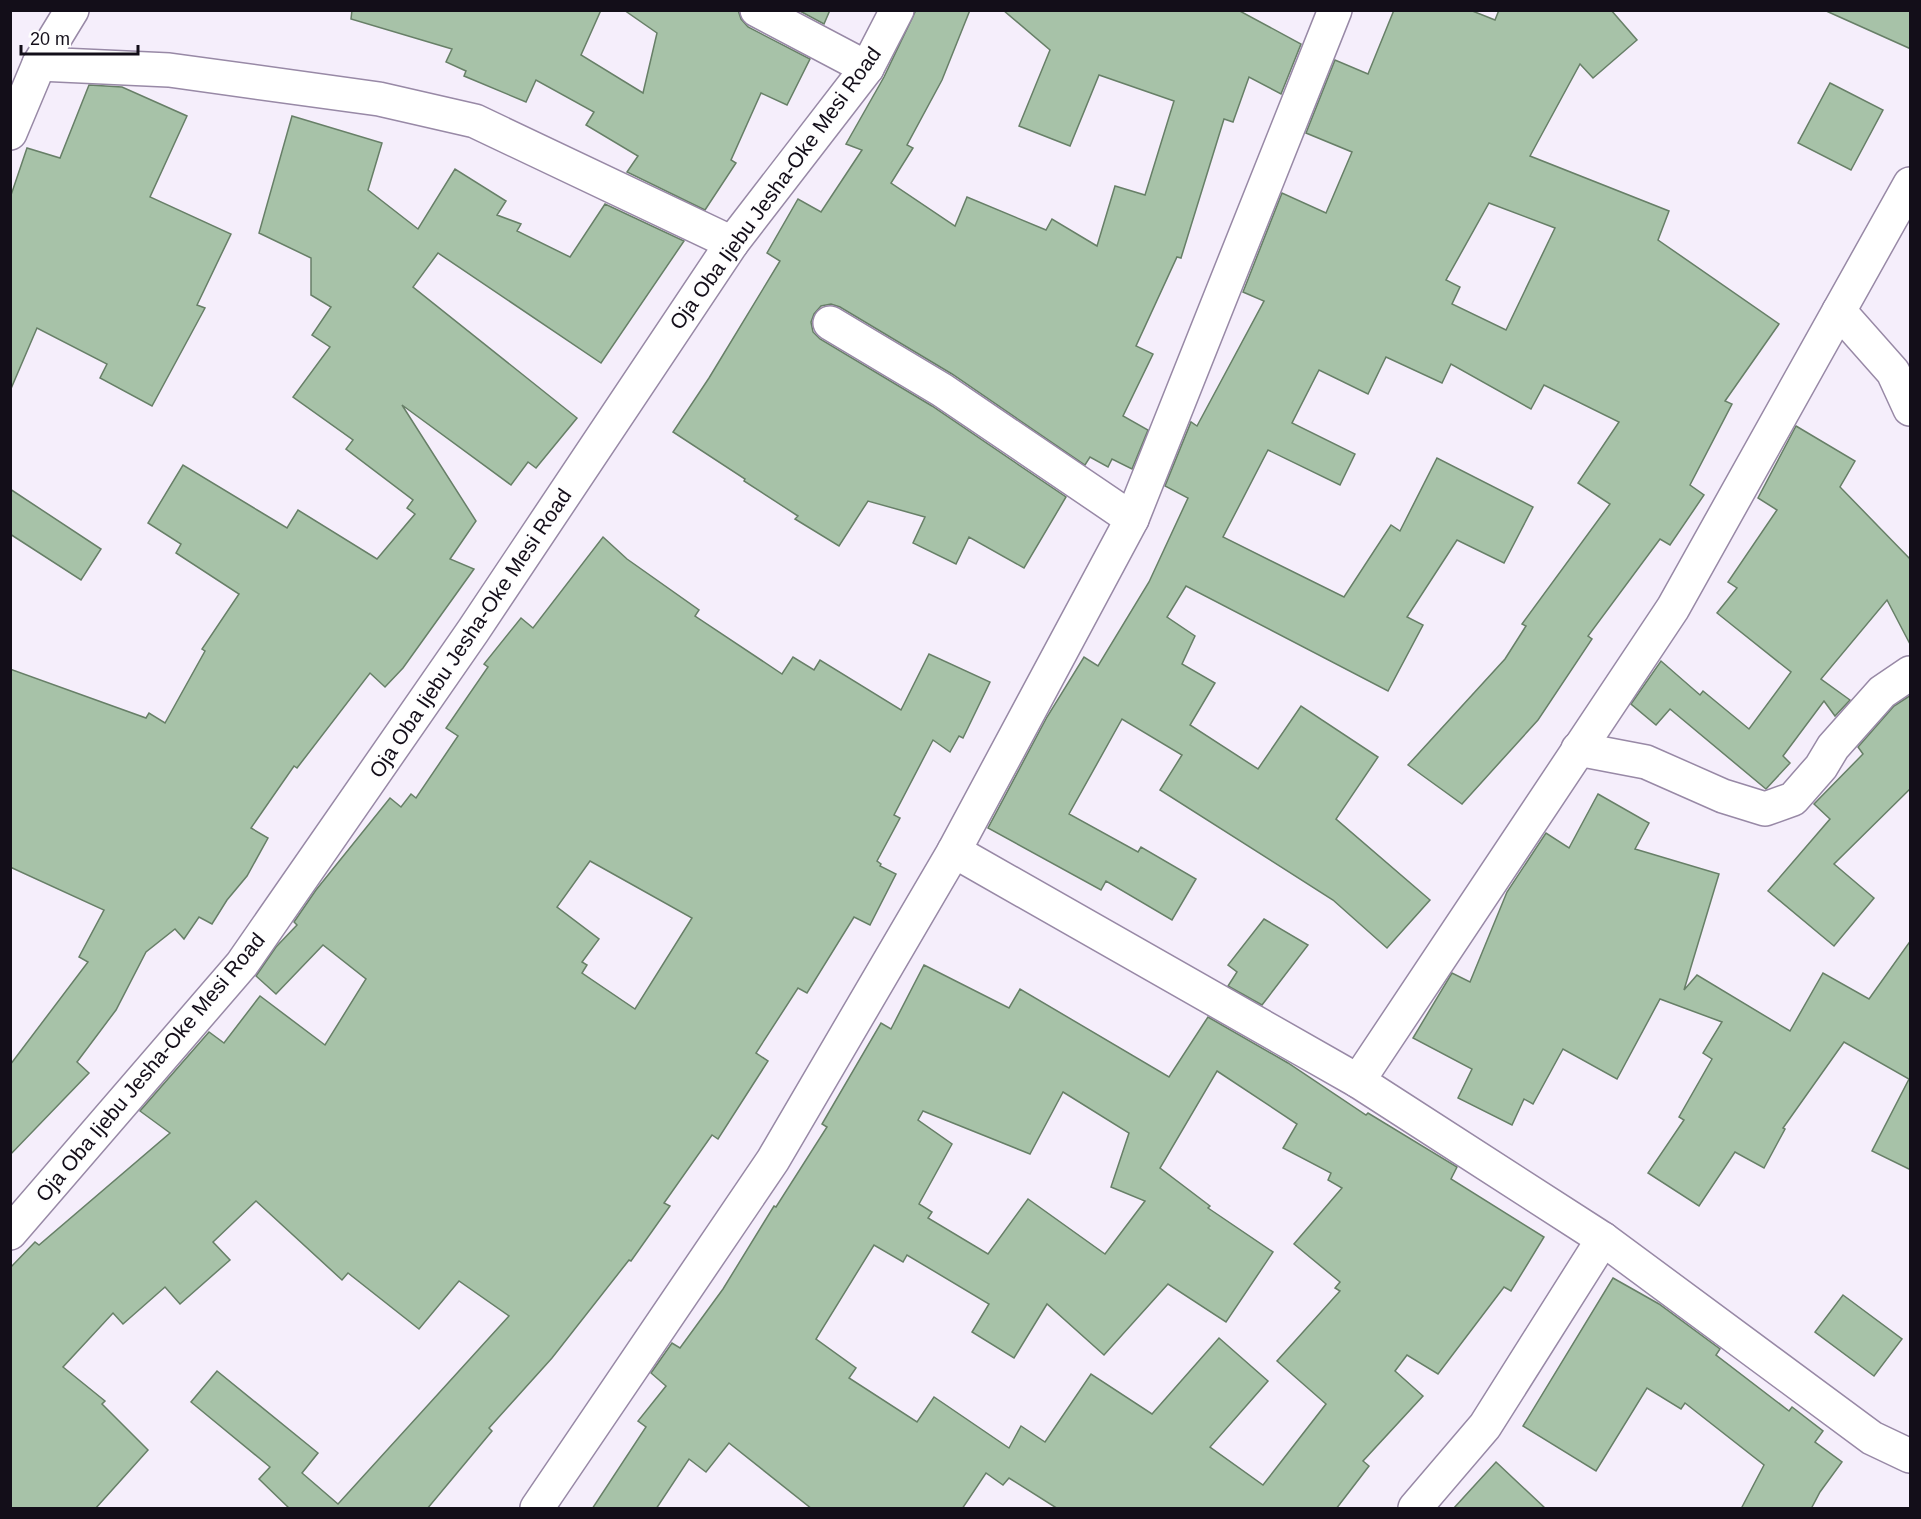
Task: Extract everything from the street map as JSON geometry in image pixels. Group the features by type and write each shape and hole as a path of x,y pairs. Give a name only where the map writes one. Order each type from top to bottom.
{"street":[{"path":"10,133 39,64 72,10"},
{"path":"757,10 867,68"},
{"name":"Oja Oba Ijebu Jesha-Oke Mesi Road","path":"10,1233 242,964 473,631 732,243 867,68 897,10"},
{"path":"537,1509 773,1160 954,851 1132,519 1335,10"},
{"path":"39,64 169,70 379,99 475,121 732,243"},
{"path":"1358,1081 1673,608 1911,183"},
{"path":"1839,311 1893,372 1911,409"},
{"path":"830,323 942,390 1132,519"},
{"path":"1578,748 1646,762 1723,796 1765,809 1793,798 1821,767 1833,747 1882,692 1911,673"},
{"path":"954,851 1358,1081 1604,1239 1872,1438 1911,1456"},
{"path":"1415,1509 1485,1426 1604,1239"}],"building":[{"path":"352,10 601,10 581,55 643,93 657,33 624,10 738,10 741,19 748,27 810,59 787,105 761,93 731,160 736,163 705,210 627,172 638,156 586,125 594,112 536,80 526,102 464,76 466,71 446,62 452,49 351,19"},
{"path":"798,10 830,10 824,24"},
{"path":"916,10 970,10 942,80 907,145 913,148 891,183 955,226 967,197 1046,230 1052,219 1097,246 1115,186 1145,195 1174,101 1099,75 1070,146 1019,126 1050,50 1003,10 1238,10 1301,44 1281,94 1249,77 1233,122 1224,119 1181,258 1177,257 1136,346 1153,354 1123,416 1148,430 1132,469 1112,459 1108,467 1090,457 1085,465 952,374 840,307 831,304 821,306 814,314 811,322 813,332 820,339 932,406 1066,497 1024,568 969,537 956,564 913,543 925,517 868,501 839,546 795,519 798,516 673,432 709,378 780,261 767,253 798,199 821,212 862,150 846,144 884,77"},
{"path":"1394,10 1470,10 1495,20 1499,10 1611,10 1637,40 1593,78 1580,64 1530,156 1669,211 1658,240 1779,324 1725,401 1732,404 1690,485 1704,495 1670,545 1660,539 1588,636 1592,639 1538,720 1462,804 1408,765 1505,659 1526,626 1522,624 1610,504 1578,483 1619,422 1544,385 1531,409 1451,364 1442,383 1386,357 1368,394 1319,370 1292,423 1355,454 1340,485 1268,450 1223,537 1344,597 1391,525 1400,531 1437,458 1533,507 1504,563 1457,540 1407,617 1423,625 1388,691 1186,586 1167,617 1195,636 1182,664 1215,683 1190,725 1258,769 1301,706 1378,757 1336,819 1430,900 1387,948 1333,900 1160,790 1182,755 1122,719 1069,814 1138,852 1141,847 1196,879 1172,920 1106,881 1101,890 988,828 1047,717 1084,657 1098,666 1149,582 1188,498 1165,486 1191,422 1197,426 1264,301 1243,292 1282,193 1326,213 1352,152 1306,133 1335,60 1368,74","holes":["1489,203 1555,228 1506,330 1452,304 1460,287 1446,280"]},
{"path":"1824,10 1911,10 1911,49"},
{"path":"1830,83 1883,110 1851,170 1798,143"},
{"path":"89,85 122,87 187,116 150,197 231,234 197,305 205,308 152,406 100,378 107,364 37,328 10,391 10,198 27,148 60,158"},
{"path":"292,116 382,143 368,190 418,229 455,169 506,201 497,215 521,224 517,231 570,257 605,204 684,241 601,363 438,253 413,287 577,418 536,468 528,462 511,485 402,405 476,521 450,559 474,569 403,668 385,687 370,673 297,768 294,766 251,828 268,838 247,876 227,900 212,924 199,917 184,939 175,929 146,952 116,1010 77,1062 89,1073 10,1155 10,1065 88,962 79,957 104,910 10,867 10,669 146,718 149,713 165,723 205,651 202,649 239,594 176,553 181,544 148,523 183,465 287,528 298,510 377,559 415,514 407,508 413,500 346,449 353,440 293,397 330,347 312,335 331,307 311,295 311,258 259,233"},
{"path":"1796,426 1855,461 1840,487 1911,560 1911,646 1887,600 1821,679 1850,700 1835,716 1824,701 1783,756 1790,763 1766,789 1670,709 1656,725 1631,704 1661,661 1700,695 1703,691 1749,729 1791,672 1717,613 1737,588 1728,582 1777,510 1758,498"},
{"path":"10,489 101,549 81,580 10,534"},
{"path":"603,537 627,559 699,610 695,616 782,674 793,657 814,670 820,660 901,710 929,654 990,682 963,738 959,736 950,752 933,740 894,815 900,818 877,861 881,864 880,866 896,874 870,925 854,917 807,993 798,988 756,1053 768,1061 718,1139 712,1135 664,1203 670,1206 631,1261 629,1260 552,1358 489,1428 492,1431 427,1509 290,1509 259,1479 270,1467 191,1402 217,1371 318,1453 302,1473 338,1504 509,1316 459,1281 419,1329 348,1273 342,1280 256,1201 213,1242 230,1260 180,1304 165,1287 123,1324 113,1313 63,1367 105,1401 102,1404 148,1450 95,1509 10,1509 10,1268 35,1242 39,1245 170,1133 140,1111 209,1032 224,1043 260,996 325,1045 366,979 323,945 276,994 256,976 276,947 297,925 294,922 316,890 390,798 401,807 411,794 416,798 458,736 446,728 488,667 484,664 521,618 533,628","holes":["590,861 692,918 635,1009 582,973 587,965 582,962 599,939 557,907"]},
{"path":"1911,695 1911,788 1834,864 1874,898 1834,946 1768,891 1830,819 1814,804 1863,754 1858,747 1894,706"},
{"path":"1598,794 1649,823 1635,849 1719,874 1684,990 1697,975 1790,1031 1823,973 1869,999 1911,940 1911,1170 1872,1151 1909,1079 1844,1042 1783,1128 1785,1129 1764,1168 1735,1152 1699,1206 1648,1173 1684,1120 1679,1117 1712,1059 1703,1053 1722,1022 1660,999 1617,1079 1563,1049 1533,1104 1524,1099 1512,1125 1458,1098 1472,1069 1413,1038 1452,973 1470,982 1507,892 1546,833 1569,848"},
{"path":"1264,919 1308,945 1262,1005 1228,986 1237,972 1228,965"},
{"path":"924,965 1009,1008 1020,989 1169,1077 1208,1017 1288,1063 1366,1115 1368,1113 1457,1167 1451,1179 1544,1237 1511,1291 1504,1287 1438,1374 1407,1355 1395,1371 1423,1396 1363,1461 1369,1466 1336,1509 1058,1509 1009,1478 1003,1485 986,1473 962,1509 812,1509 729,1443 706,1472 689,1459 656,1509 592,1509 646,1427 638,1421 666,1386 651,1373 672,1343 680,1348 723,1289 774,1206 776,1207 827,1127 822,1124 881,1023 891,1029","holes":["1217,1071 1297,1124 1283,1148 1331,1173 1328,1180 1342,1188 1294,1244 1340,1282 1335,1288 1340,1291 1277,1361 1326,1404 1263,1485 1210,1447 1268,1381 1219,1338 1152,1414 1091,1374 1045,1442 1021,1426 1009,1448 934,1397 917,1422 849,1378 856,1368 816,1339 874,1245 903,1262 907,1255 989,1304 972,1332 1014,1358 1047,1304 1104,1355 1168,1284 1226,1322 1273,1252 1208,1208 1210,1206 1160,1168","1063,1092 1129,1133 1111,1187 1145,1201 1105,1254 1028,1199 988,1254 928,1218 932,1212 919,1204 952,1144 918,1120 923,1111 1030,1154"]},
{"path":"1613,1278 1659,1304 1720,1349 1716,1355 1789,1411 1792,1407 1823,1431 1815,1442 1842,1462 1820,1492 1811,1509 1741,1509 1764,1465 1685,1403 1681,1409 1647,1388 1596,1471 1523,1426"},
{"path":"1843,1295 1902,1339 1874,1376 1815,1332"},
{"path":"1496,1462 1546,1509 1453,1509"}]}
